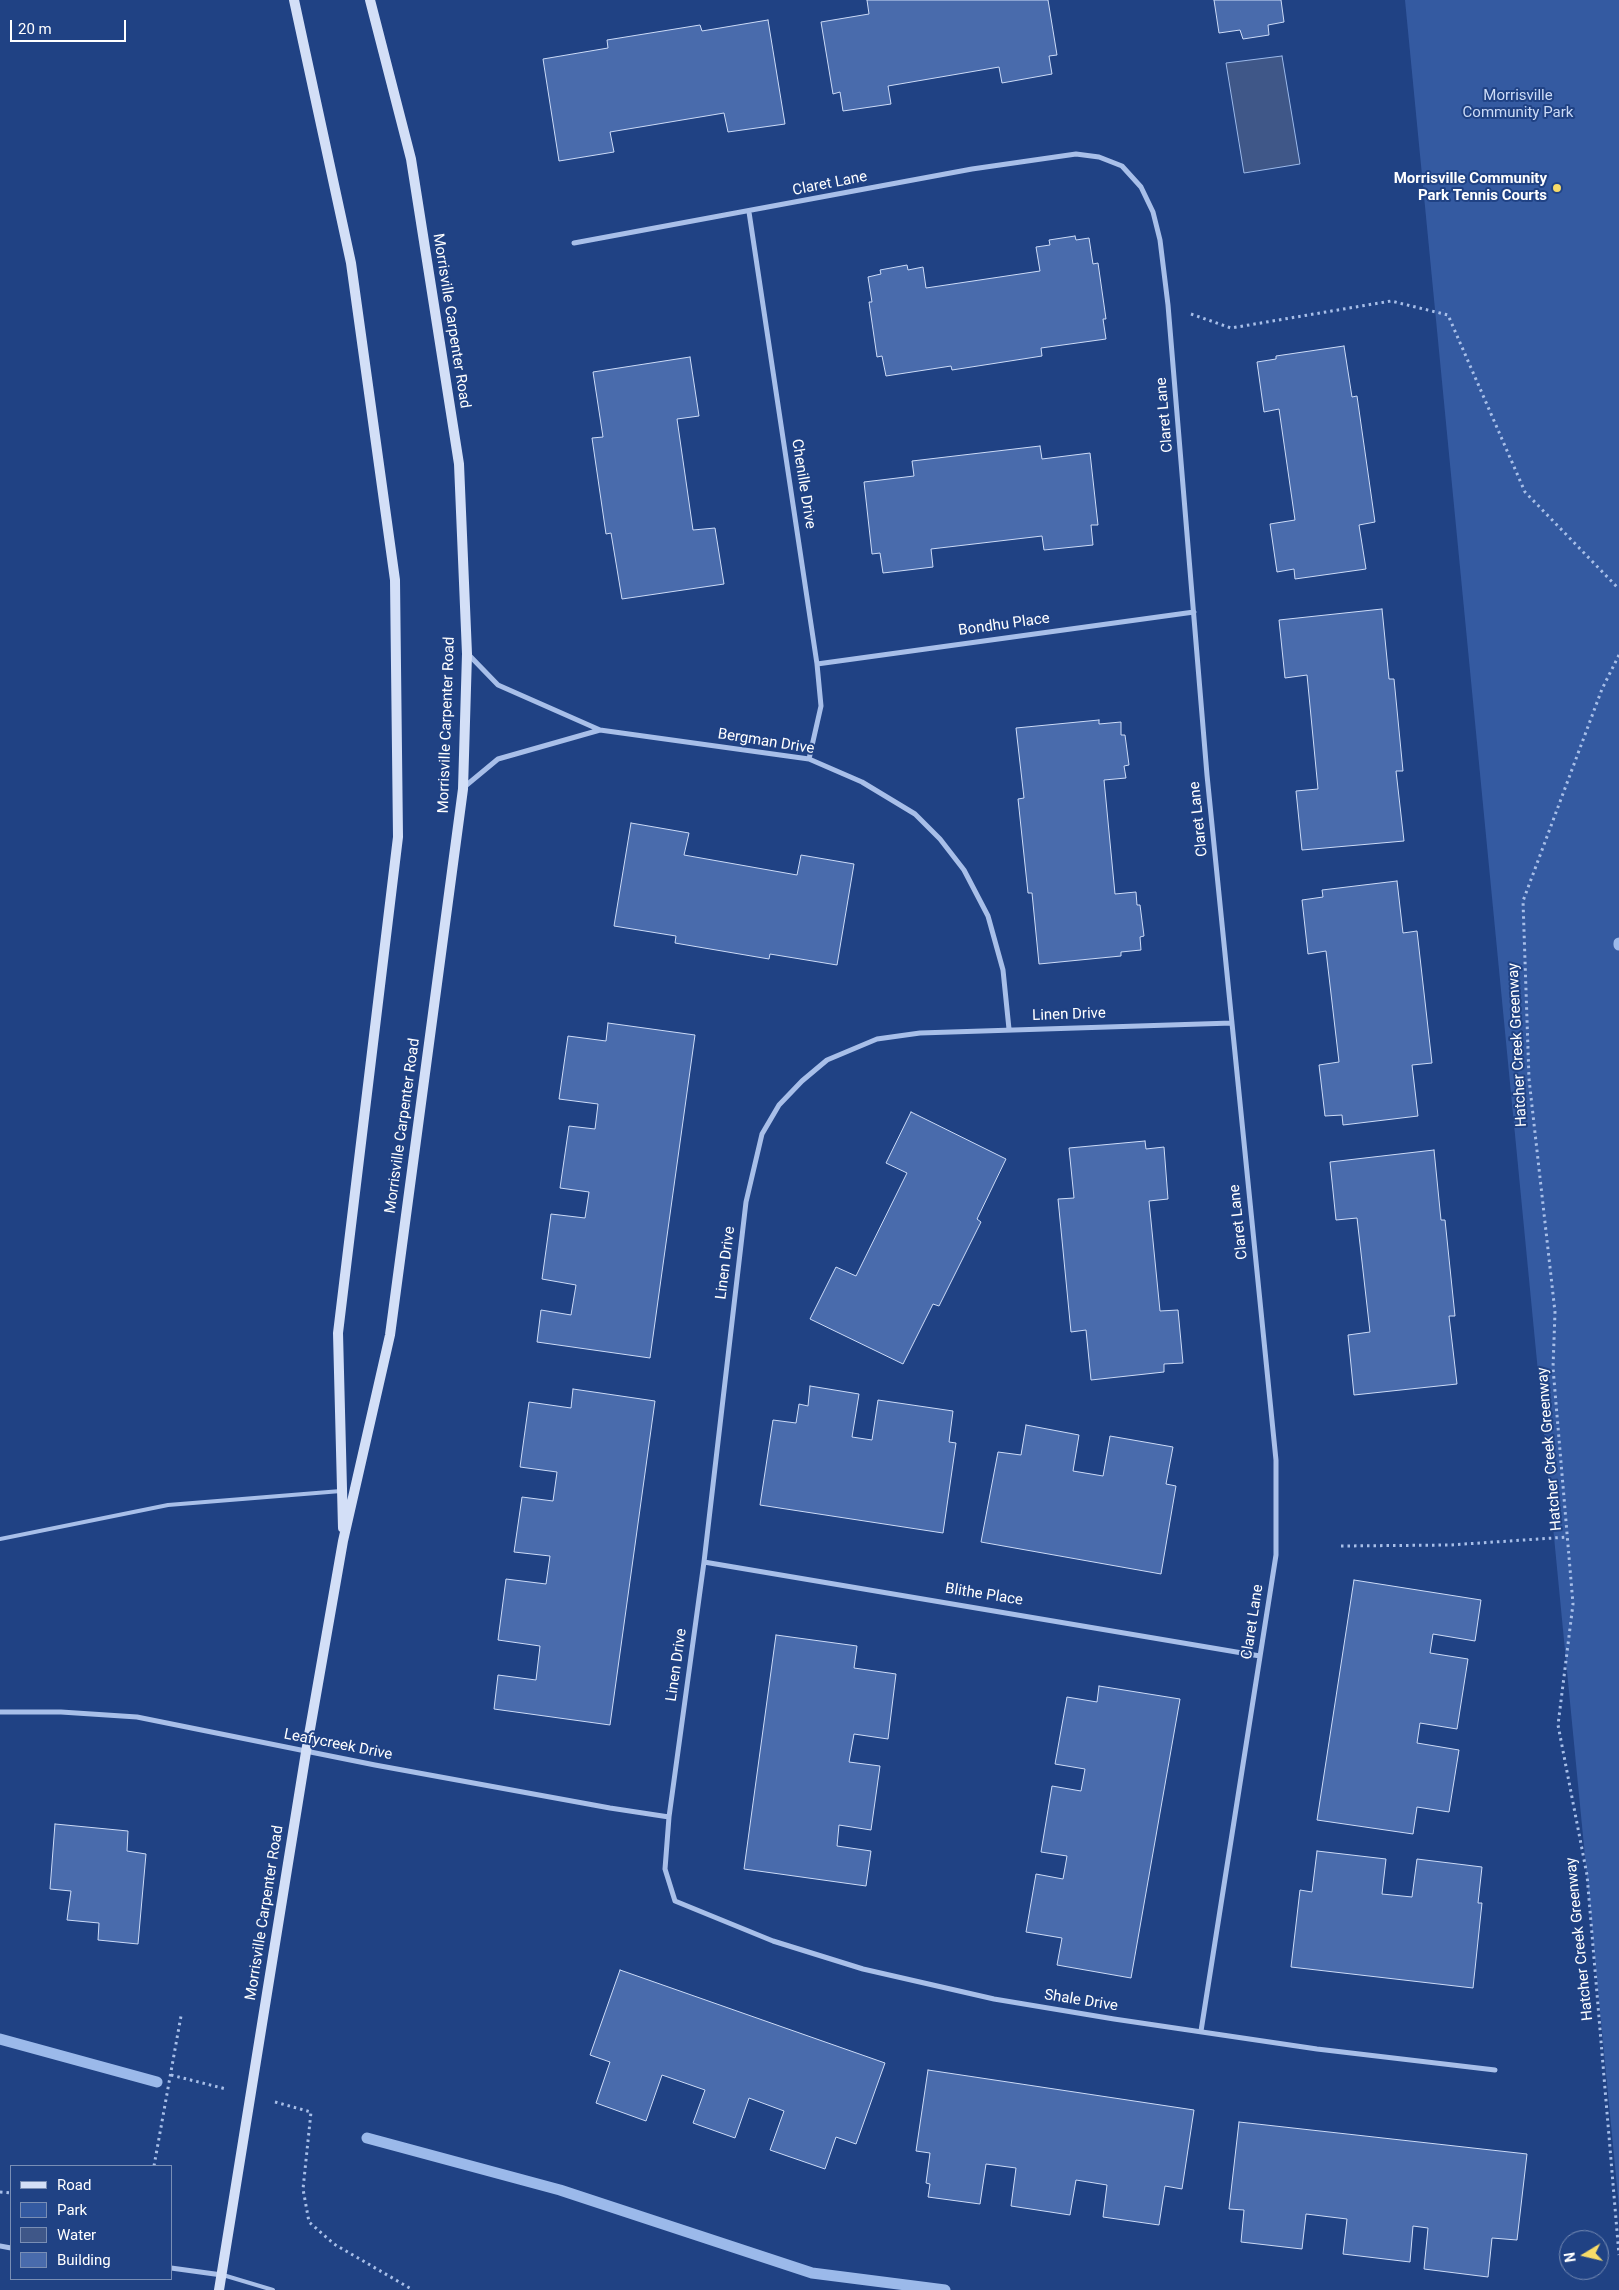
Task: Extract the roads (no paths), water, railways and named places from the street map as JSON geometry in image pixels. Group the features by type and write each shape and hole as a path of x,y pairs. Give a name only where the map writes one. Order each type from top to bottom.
{"main road":[{"name":"Morrisville Carpenter Road","path":"294,0 351,263 395,580 398,837 338,1333 343,1541"},
{"name":"Morrisville Carpenter Road","path":"219,2290 223,2275 306,1752 343,1541 390,1335 463,789 467,654 459,464 411,159 370,0"}],"street":[{"name":"Claret Lane","path":"574,243 749,212 972,169 1076,154 1099,157 1122,166 1140,187 1153,212 1160,240 1168,305 1207,775 1276,1460 1276,1555 1201,2032"},
{"name":"Chenille Drive","path":"749,212 817,664 821,706 809,759"},
{"name":"Bondhu Place","path":"817,664 1194,612"},
{"name":"Bergman Drive","path":"467,654 498,685 600,730 809,759 862,782 915,814 940,840 964,870 988,916 1003,970 1009,1029"},
{"name":"Bergman Drive","path":"463,789 498,759 600,730"},
{"name":"Linen Drive","path":"675,1901 664,1870 669,1816 704,1562 746,1202 762,1134 780,1106 802,1081 827,1060 877,1039 920,1033 1232,1023"},
{"name":"Blithe Place","path":"704,1562 1260,1656"},
{"name":"Leafycreek Drive","path":"0,1712 61,1712 137,1717 306,1752 610,1808 669,1816"},
{"name":"Shale Drive","path":"675,1901 772,1941 863,1970 994,1999 1316,2049 1495,2070"},
{"path":"172,2268 223,2275"}],"lane":[{"path":"0,1539 168,1505 341,1491"},
{"path":"223,2275 274,2290"}],"water":[{"path":"1282,56 1300,164 1244,173 1226,63"}],"waterway":[{"path":"0,2039 157,2082"},
{"path":"367,2138 560,2190 812,2273 945,2290"}],"place":[{"name":"Morrisville Community Park Tennis Courts","path":"1557,188"}],"park label":[{"name":"Morrisville Community Park","path":"1518,104"}]}
